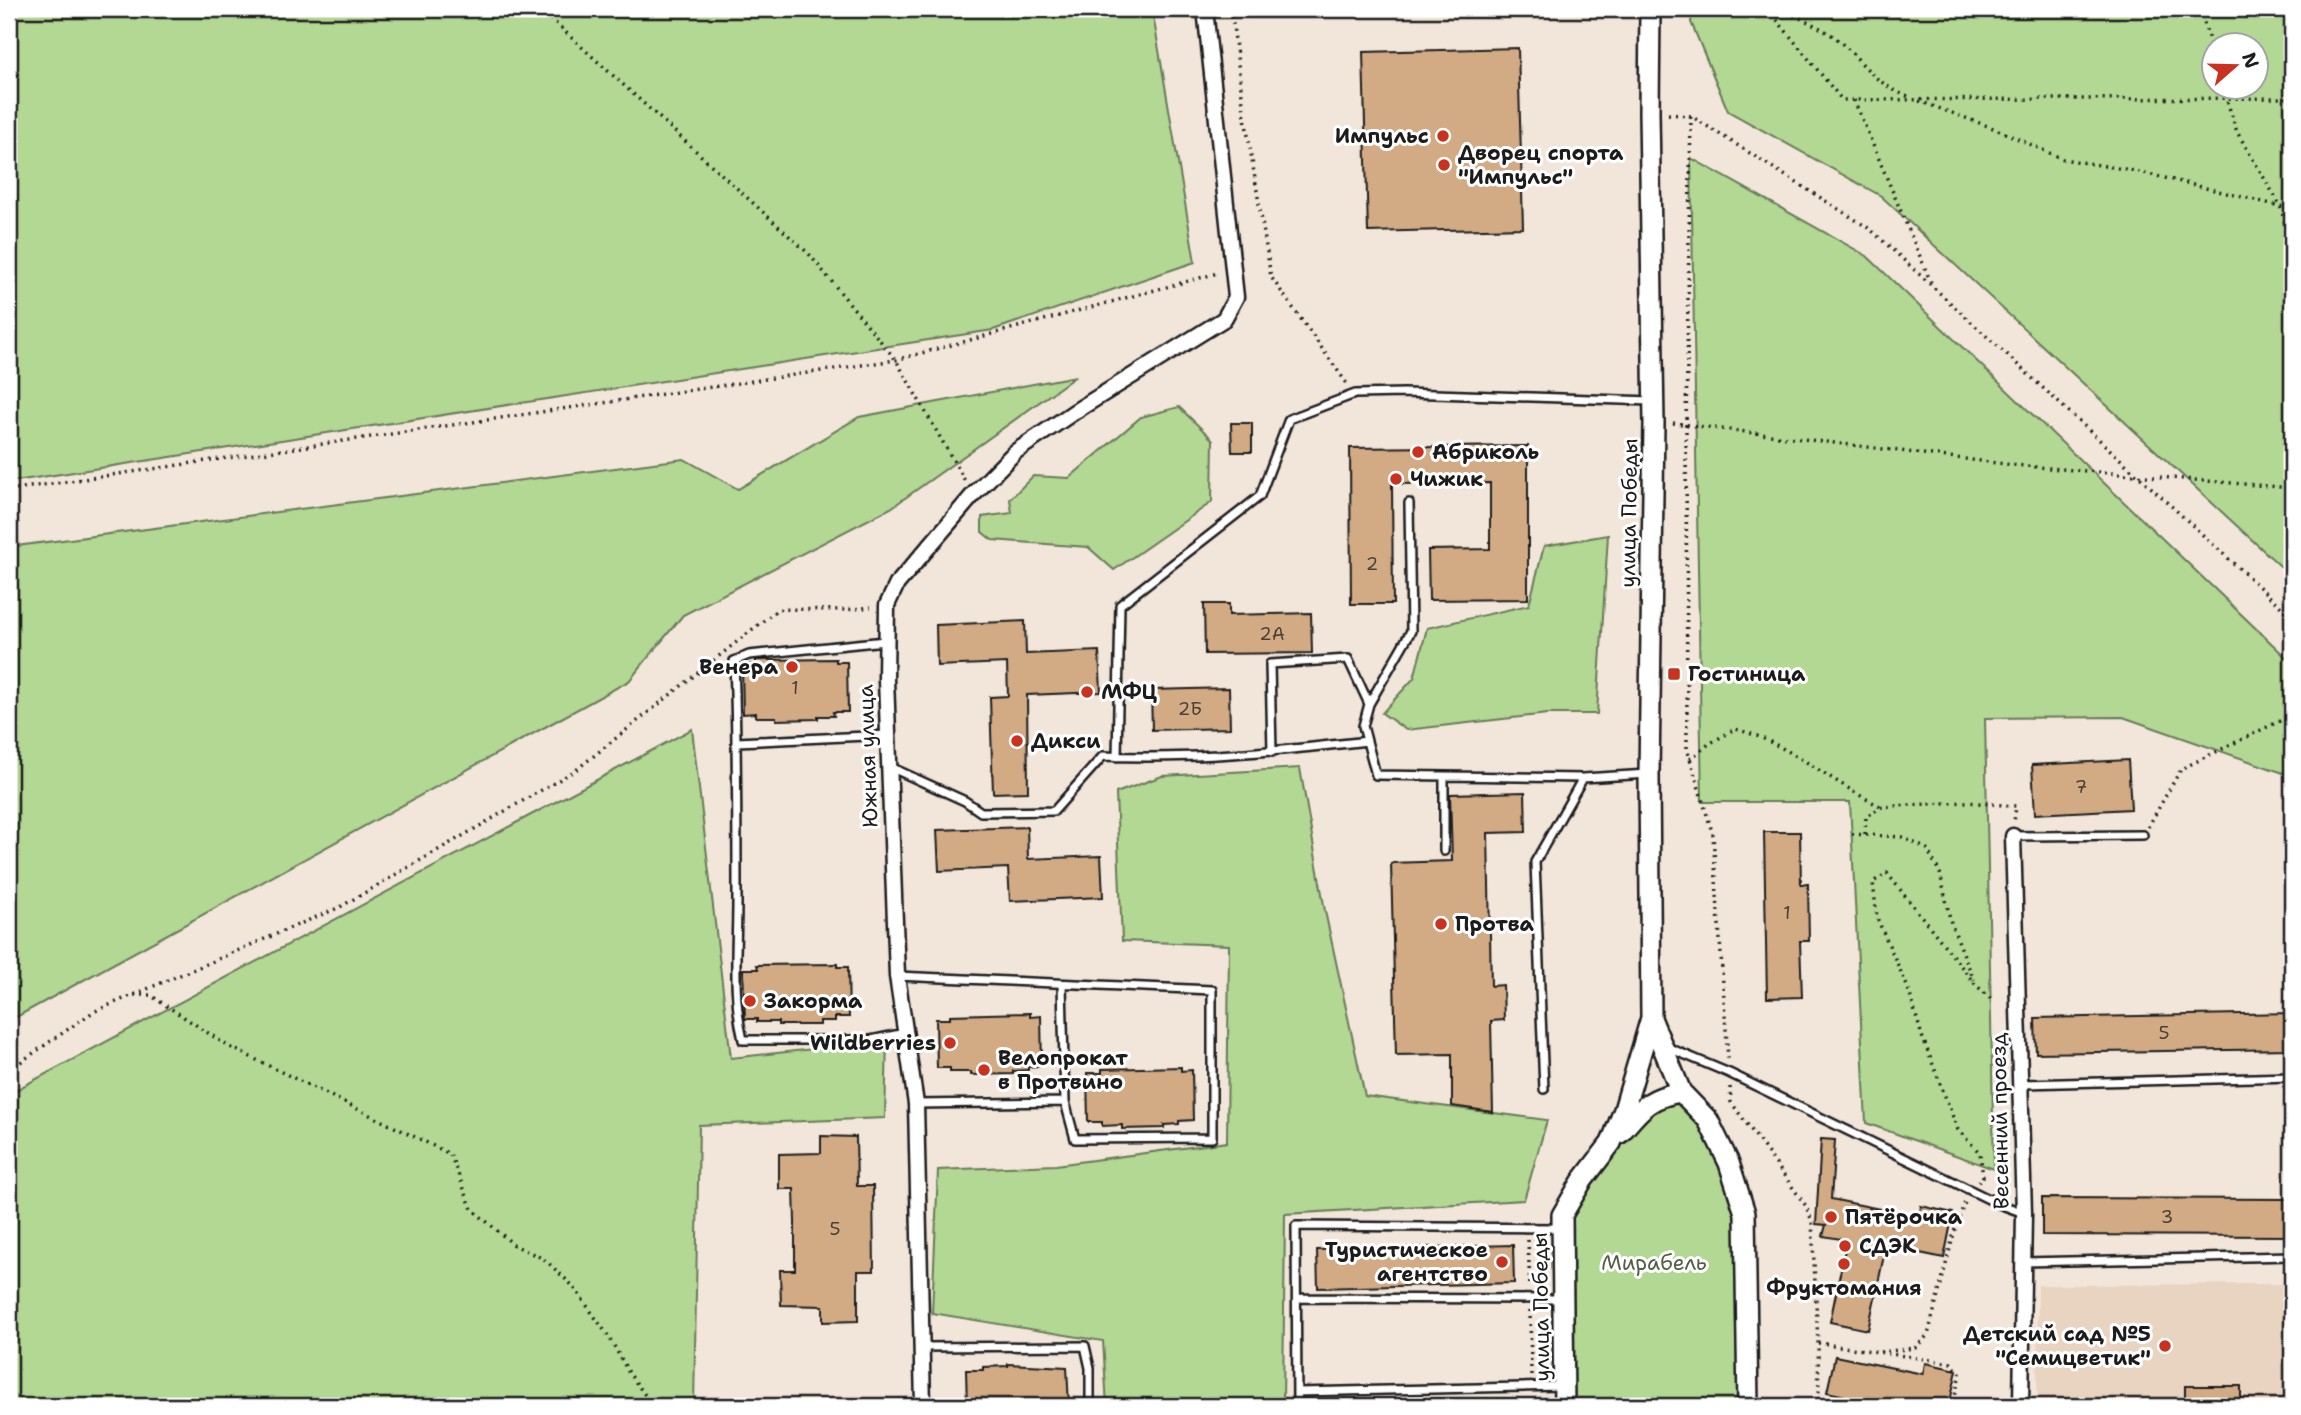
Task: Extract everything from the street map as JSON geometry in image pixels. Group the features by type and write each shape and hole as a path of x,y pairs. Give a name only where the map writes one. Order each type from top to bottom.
{"street":[{"name":"Южная улица","path":"923,1406 916,1104 897,976 888,735 887,605 897,584 973,495 1015,452 1224,319 1236,297 1205,9"},
{"name":"улица Победы","path":"1564,1406 1562,1215 1582,1181 1611,1143 1624,1110 1651,1018 1648,774 1654,423 1650,9"},
{"name":"Весенний проезд","path":"2013,836 2024,1213 2021,1406"},
{"name":"улица Победы","path":"1651,1018 1681,1092 1708,1120 1729,1163 1745,1213 1748,1406"},
{"path":"1611,1143 1646,1103 1681,1092"}],"lane":[{"path":"1117,757 1120,605 1260,496 1289,419 1355,394 1653,401"},
{"path":"1409,503 1411,631 1369,704 1363,726 1377,775 1583,778 1648,774"},
{"path":"886,641 750,655 734,661 737,742 737,931 734,985 737,1018 743,1040 871,1040 905,1034"},
{"path":"1272,752 1270,664 1348,659 1369,704"},
{"path":"737,742 888,735"},
{"path":"889,766 965,801 981,812 1054,811 1103,757 1272,752 1367,741"},
{"path":"1444,776 1444,851"},
{"path":"1544,1089 1535,862 1583,778"},
{"path":"2013,836 2143,835"},
{"path":"897,976 1212,990 1212,1138 1075,1139 1065,1102 1062,984"},
{"path":"1661,1045 1729,1073 1969,1190 2024,1213"},
{"path":"2021,1084 2292,1077"},
{"path":"916,1104 1065,1102"},
{"path":"1297,1406 1296,1226 1562,1228"},
{"path":"2022,1262 2292,1256"},
{"path":"1298,1298 1563,1298"},
{"path":"922,1347 1085,1346 1090,1368 1090,1406"},
{"path":"1297,1392 1564,1385"}],"path":[{"path":"540,9 809,254 896,360 973,495"},
{"path":"1231,9 1270,277 1355,394"},
{"path":"1768,9 1842,100 2200,98"},
{"path":"1781,9 1838,39 1866,69 1892,91 1996,130 2063,159 2136,171 2292,209"},
{"path":"2200,9 2207,32"},
{"path":"2270,98 2292,98"},
{"path":"1854,100 1933,287"},
{"path":"2227,102 2237,132 2280,205 2292,249"},
{"path":"1649,112 1691,116 1870,229 2292,617"},
{"path":"1691,116 1686,424 1687,749 1713,835 1731,1102 1806,1206 1812,1221 1819,1406"},
{"path":"9,490 896,360 1234,268"},
{"path":"1654,423 1686,424 2013,465 2292,488"},
{"path":"9,1070 93,1012 340,907 576,770 778,609 844,610 887,605"},
{"path":"2143,835 2181,769 2292,715"},
{"path":"1690,759 1735,729 1759,735 1882,807"},
{"path":"1865,834 1866,816 1882,807 1966,803 2016,806 2013,836"},
{"path":"1852,834 1902,837 1927,849 1940,873 1951,923 1976,985"},
{"path":"1880,1352 1915,1348 1928,1335 1956,1225 1969,1190 1983,1177 1980,1153 1958,1130 1922,1037 1908,988 1877,918 1873,882 1888,873 1976,985 1991,999"},
{"path":"133,995 150,995 228,1046 450,1154 472,1209 514,1245 544,1259 573,1286 653,1406"},
{"path":"1527,1227 1531,1386"},
{"path":"1818,1343 1951,1363 1960,1373 1953,1406"}],"shaded area":[{"name":"Детский сад №5 \"Семицветик\"","path":"2292,1284 2292,1406 2037,1406 2038,1285"}],"green space":[{"path":"20,9 1152,9 1195,262 993,330 9,482 9,18"},
{"path":"1693,9 2292,9 2292,577 1881,196 1728,111 1691,22"},
{"path":"1691,158 1867,256 2292,663 2292,776 2123,717 1985,718 1994,1169 1866,1123 1850,802 1702,802"},
{"path":"1076,376 891,508 683,615 629,681 9,1021 9,547 684,459 738,489 859,417"},
{"path":"1179,407 1213,440 1212,502 1114,570 1088,547 992,540 982,532 982,517 1012,513 1010,499 1033,476 1069,478 1141,417"},
{"path":"1608,535 1597,714 1548,714 1406,730 1382,713 1414,678 1427,628 1529,605 1544,546"},
{"path":"692,729 731,1058 887,1041 885,1118 699,1125 694,1406 9,1406 9,1096 12,1092"},
{"path":"1300,768 1325,911 1365,1096 1547,1120 1524,1200 1285,1214 1283,1406 1107,1406 1103,1341 932,1313 938,1170 1056,1165 1227,1142 1229,945 1122,941 1116,793 1162,776"},
{"name":"Мирабель","path":"1681,1092 1708,1120 1745,1213 1748,1406 1564,1406 1562,1215 1646,1103"}],"building":[{"name":"Дворец спорта \"Импульс\"","path":"1518,48 1523,228 1368,232 1363,52"},
{"path":"1231,423 1252,423 1252,452 1232,452"},
{"path":"1528,446 1528,599 1429,600 1428,550 1490,549 1490,483 1392,484 1393,604 1351,604 1350,448"},
{"path":"1204,604 1229,604 1229,615 1311,613 1312,653 1205,654"},
{"path":"1025,621 1026,654 1099,651 1101,692 1027,695 1028,792 993,793 990,697 1008,696 1007,663 937,666 936,625"},
{"path":"836,659 836,662 847,662 848,712 833,712 834,716 818,716 818,719 776,720 776,717 756,717 756,713 743,714 742,665 756,664 756,660"},
{"path":"1229,688 1230,728 1152,730 1151,690"},
{"path":"2128,760 2131,809 2035,814 2032,765"},
{"name":"Протва","path":"1525,792 1526,832 1488,833 1491,986 1503,985 1504,1020 1491,1021 1493,1112 1452,1106 1452,1054 1396,1055 1391,863 1452,861 1450,794"},
{"path":"1027,827 1028,859 1101,856 1103,897 1010,901 1008,868 939,871 937,830"},
{"path":"1764,832 1800,832 1801,885 1808,884 1809,941 1800,941 1802,997 1767,998"},
{"path":"837,964 837,967 848,967 849,1017 820,1021 820,1025 778,1025 778,1022 745,1019 743,969 758,969 757,965"},
{"path":"1030,1013 1030,1017 1041,1016 1042,1066 1013,1071 1013,1074 971,1075 971,1072 950,1072 950,1068 937,1068 936,1019 950,1019 950,1015"},
{"path":"2292,1013 2292,1049 2036,1053 2035,1018"},
{"path":"1181,1067 1181,1071 1192,1070 1193,1120 1164,1125 1164,1128 1122,1129 1122,1125 1102,1126 1102,1122 1088,1122 1087,1073 1102,1073 1102,1069"},
{"path":"821,1136 856,1137 857,1186 873,1186 874,1271 858,1271 858,1321 823,1322 823,1306 781,1305 780,1270 795,1270 795,1222 794,1189 779,1189 779,1154 821,1153"},
{"path":"1821,1139 1835,1140 1831,1199 1919,1217 1921,1206 1953,1213 1944,1258 1886,1246 1868,1330 1830,1322 1847,1240 1823,1236 1826,1225 1816,1224"},
{"path":"2042,1198 2292,1199 2292,1236 2042,1235"},
{"path":"1513,1245 1514,1283 1318,1288 1317,1250"},
{"path":"1835,1356 1923,1374 1925,1363 1957,1370 1949,1406 1906,1406 1889,1403 1888,1406 1848,1406 1850,1397 1827,1392"},
{"path":"1008,1364 1067,1367 1069,1406 967,1406 966,1370 983,1370 983,1367"},
{"path":"2185,1386 2241,1386 2241,1406 2185,1406"}],"place":[{"name":"Импульс","path":"1443,136"},
{"name":"Дворец спорта \"Импульс\"","path":"1444,165"},
{"name":"Абриколь","path":"1418,452"},
{"name":"Чижик","path":"1396,479"},
{"name":"Венера","path":"792,667"},
{"name":"Гостиница","path":"1674,674"},
{"name":"МФЦ","path":"1087,692"},
{"name":"Дикси","path":"1017,741"},
{"name":"Протва","path":"1441,924"},
{"name":"Закорма","path":"750,1001"},
{"name":"Wildberries","path":"950,1043"},
{"name":"Велопрокат в Протвино","path":"984,1070"},
{"name":"Пятёрочка","path":"1831,1217"},
{"name":"СДЭК","path":"1845,1246"},
{"name":"Туристическое агентство","path":"1502,1262"},
{"name":"Фруктомания","path":"1844,1264"},
{"name":"Детский сад №5 \"Семицветик\"","path":"2165,1346"}]}
